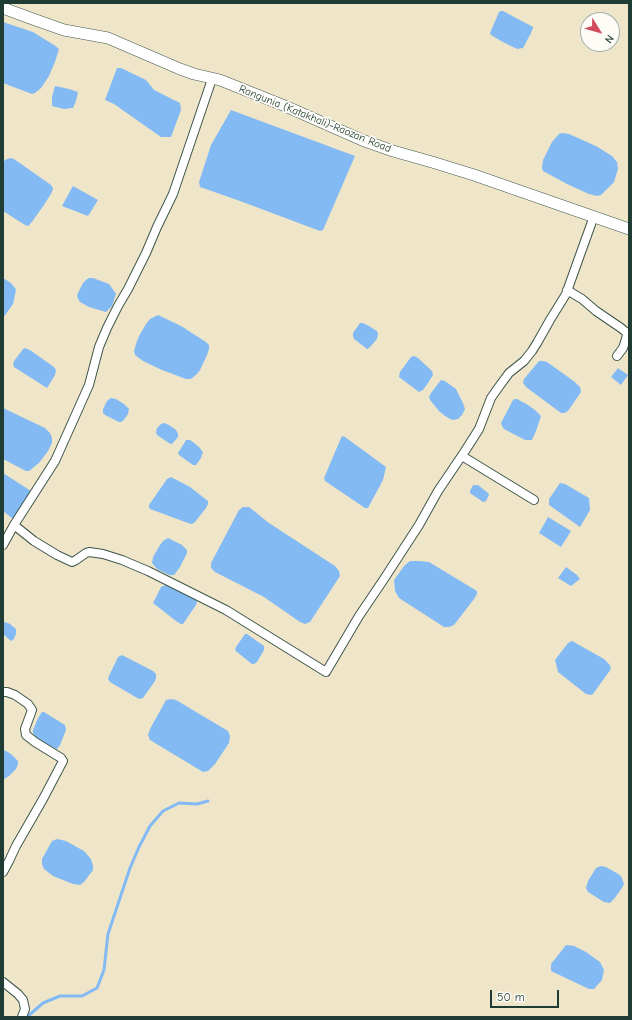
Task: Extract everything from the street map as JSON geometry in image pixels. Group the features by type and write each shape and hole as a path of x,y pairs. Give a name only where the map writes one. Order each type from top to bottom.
{"main road":[{"name":"Rangunia (Katakhali)-Raozan Road","path":"3,8 64,30 108,38 180,69 220,80 285,106 333,128 393,151 474,175 629,229"}],"street":[{"path":"3,546 14,525 55,461 89,385 99,347 107,328 143,260 173,194 212,78"},
{"path":"14,525 34,541 72,562 86,552 89,552 103,554 122,560 148,571 226,610 326,672 359,616 400,555 438,491 479,429 495,393 509,373 524,361 532,351 567,290 594,216"},
{"path":"567,290 582,299 596,311 626,332 627,335 623,348 617,356"},
{"path":"462,456 534,500"},
{"path":"3,692 15,695 28,704 32,710 25,729 26,735 62,758 63,761 3,872"},
{"path":"3,982 23,1000 25,1009 22,1017"}],"water":[{"path":"501,11 533,27 523,48 517,49 491,35 490,33 499,12"},
{"path":"3,22 33,32 59,49 49,76 41,88 35,93 32,94 3,83"},
{"path":"117,68 121,68 146,80 154,90 180,103 181,110 171,137 161,137 114,104 105,100"},
{"path":"55,86 78,92 73,108 64,109 52,106 52,97"},
{"path":"231,110 355,156 323,230 320,231 200,187 199,182 211,145"},
{"path":"559,134 569,134 596,146 612,156 617,162 618,169 614,182 601,195 597,196 589,194 543,171 543,160 552,142"},
{"path":"10,158 14,159 51,185 53,188 44,205 28,226 3,211 3,163 5,160"},
{"path":"73,186 98,200 88,216 62,206"},
{"path":"3,278 11,283 16,290 13,304 3,318"},
{"path":"89,278 109,284 116,294 112,306 106,312 89,307 80,302 78,299 77,295 83,283"},
{"path":"158,315 181,326 209,345 207,355 200,370 191,379 186,379 162,370 143,361 135,355 134,351 139,336 150,319"},
{"path":"360,323 369,326 377,331 378,334 377,339 367,349 354,339 353,336 353,333"},
{"path":"25,348 54,367 56,370 55,375 47,388 14,367 14,361"},
{"path":"414,356 432,371 433,375 423,390 419,392 399,377 400,372 411,357"},
{"path":"539,361 547,362 580,387 581,392 568,411 561,413 526,387 523,383 524,379"},
{"path":"618,368 628,375 621,385 611,377"},
{"path":"441,380 445,381 456,389 463,403 465,409 458,419 452,420 445,416 430,400 429,397 431,393"},
{"path":"111,398 116,399 129,409 128,414 121,422 103,413 103,409 107,401"},
{"path":"515,399 528,405 541,416 532,440 525,440 504,429 502,426 501,423 513,400"},
{"path":"3,408 45,428 50,433 52,443 48,451 39,463 29,471 26,471 3,459"},
{"path":"164,423 176,430 178,434 178,437 172,444 157,435 157,428"},
{"path":"342,436 386,467 383,480 368,508 365,508 325,481 324,478"},
{"path":"186,440 193,442 203,452 196,465 193,465 178,453"},
{"path":"3,473 31,491 13,519 3,511"},
{"path":"171,477 190,487 208,501 206,508 192,524 150,509 149,507 167,479"},
{"path":"560,483 565,484 589,498 590,510 580,527 549,505 549,499"},
{"path":"473,485 478,485 488,493 489,495 486,501 483,502 470,493"},
{"path":"243,507 249,507 269,523 335,566 339,571 340,576 310,622 305,624 300,622 264,597 215,572 211,568 211,563 239,510"},
{"path":"548,517 571,531 561,547 539,533"},
{"path":"168,538 182,545 187,550 180,567 174,575 169,575 157,569 152,563 153,557 160,545"},
{"path":"410,561 429,562 477,591 474,599 454,625 444,627 399,598 395,591 394,580 404,566"},
{"path":"566,567 580,579 571,586 558,578"},
{"path":"166,585 196,599 196,605 183,624 176,621 153,603 161,587"},
{"path":"5,622 16,629 16,634 11,641 3,634 3,623"},
{"path":"245,634 264,646 264,650 257,662 254,664 235,650"},
{"path":"572,641 604,659 610,665 611,669 591,695 586,694 558,672 555,660 568,643"},
{"path":"122,655 156,674 155,681 143,698 139,699 110,682 108,679 118,657"},
{"path":"166,700 176,700 228,731 230,736 229,743 215,764 208,771 203,772 150,740 148,735 150,729"},
{"path":"42,712 65,725 66,730 57,749 37,738 33,733 38,718"},
{"path":"3,750 11,754 18,761 16,769 4,779 3,779"},
{"path":"57,839 66,841 84,851 91,859 93,870 80,885 73,884 53,876 44,869 42,859 52,841"},
{"path":"601,866 606,867 620,875 624,884 610,903 604,902 588,892 586,888 588,881 596,868"},
{"path":"566,945 574,946 586,952 600,962 604,970 602,980 594,989 589,989 551,971 551,964"}],"waterway":[{"path":"27,1017 43,1003 60,996 82,996 97,988 104,970 108,934 130,868 150,826 163,811 179,803 197,804 208,801"}]}
